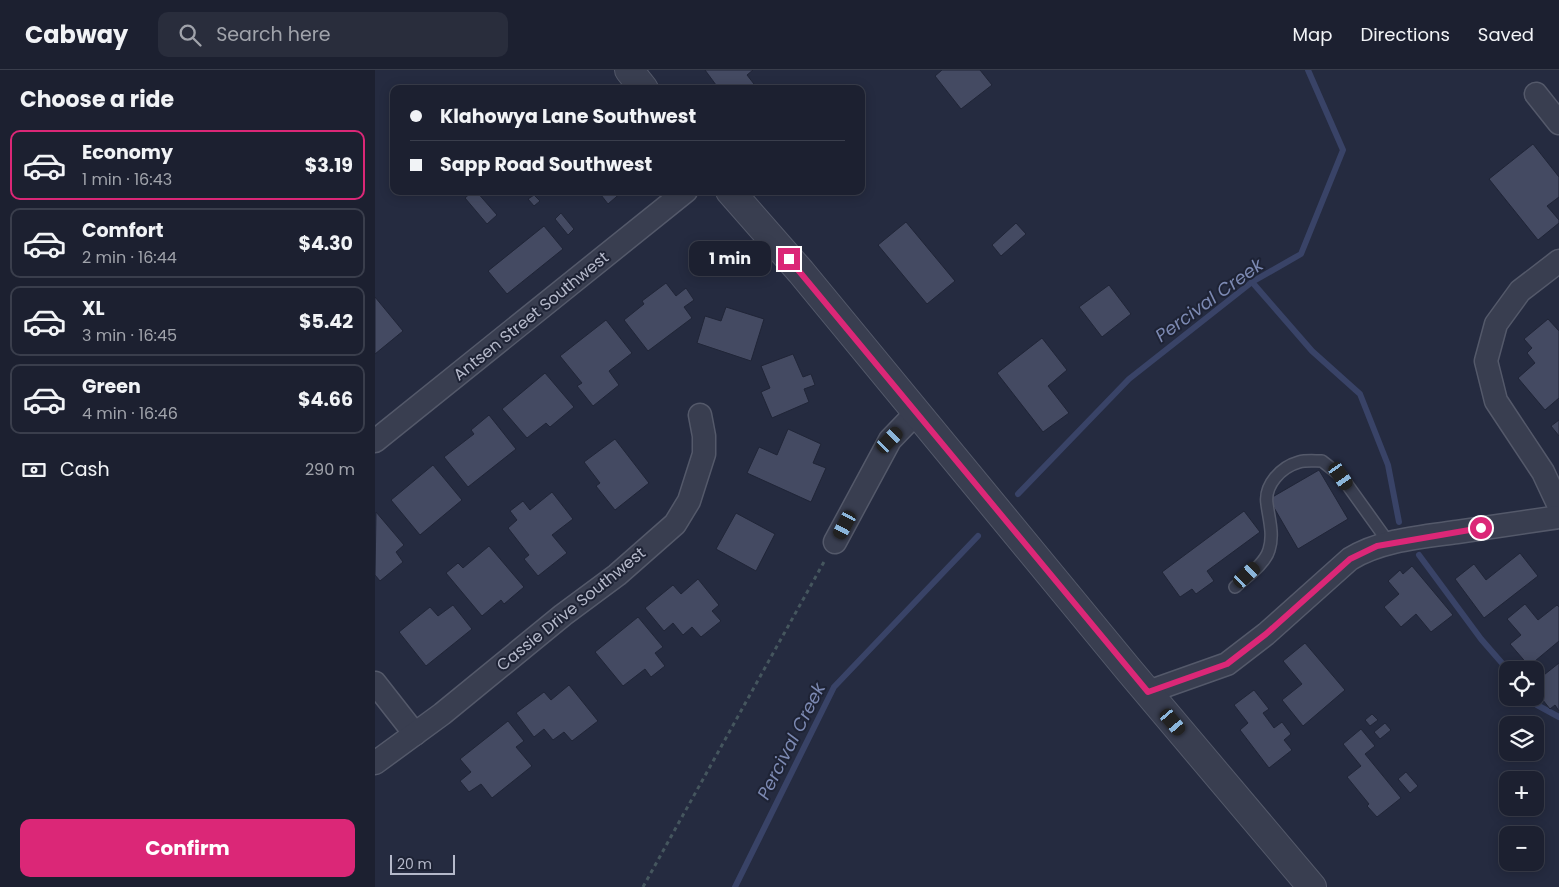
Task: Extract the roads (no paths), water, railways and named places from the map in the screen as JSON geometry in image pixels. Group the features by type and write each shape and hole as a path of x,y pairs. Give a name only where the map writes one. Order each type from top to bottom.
{"street":[{"path":"629,70 641,85"},
{"path":"1536,94 1559,123"},
{"name":"Antsen Street Southwest","path":"375,441 681,195"},
{"path":"734,195 801,272 1148,692 1312,887"},
{"path":"1559,262 1520,291 1496,324 1486,361 1496,401 1543,472 1559,506"},
{"path":"835,542 890,440 917,412"},
{"name":"Cassie Drive Southwest","path":"375,763 415,734 617,575 675,524 689,501 704,454 704,436 700,415"},
{"path":"1148,692 1227,664 1266,634 1350,559 1377,546 1559,517"},
{"path":"375,683 415,734"}],"lane":[{"path":"1235,587 1259,564 1269,550 1270,521 1266,494 1271,483 1282,470 1298,462 1322,461 1341,476 1389,543"}],"waterway":[{"name":"Percival Creek","path":"1018,494 1129,379 1252,282 1301,254 1343,150 1308,70"},
{"path":"1252,282 1312,351 1360,394 1388,465 1399,522"},
{"name":"Percival Creek","path":"735,887 834,687 978,536"},
{"path":"1419,555 1481,639 1500,661"},
{"path":"1539,706 1559,717"}]}
